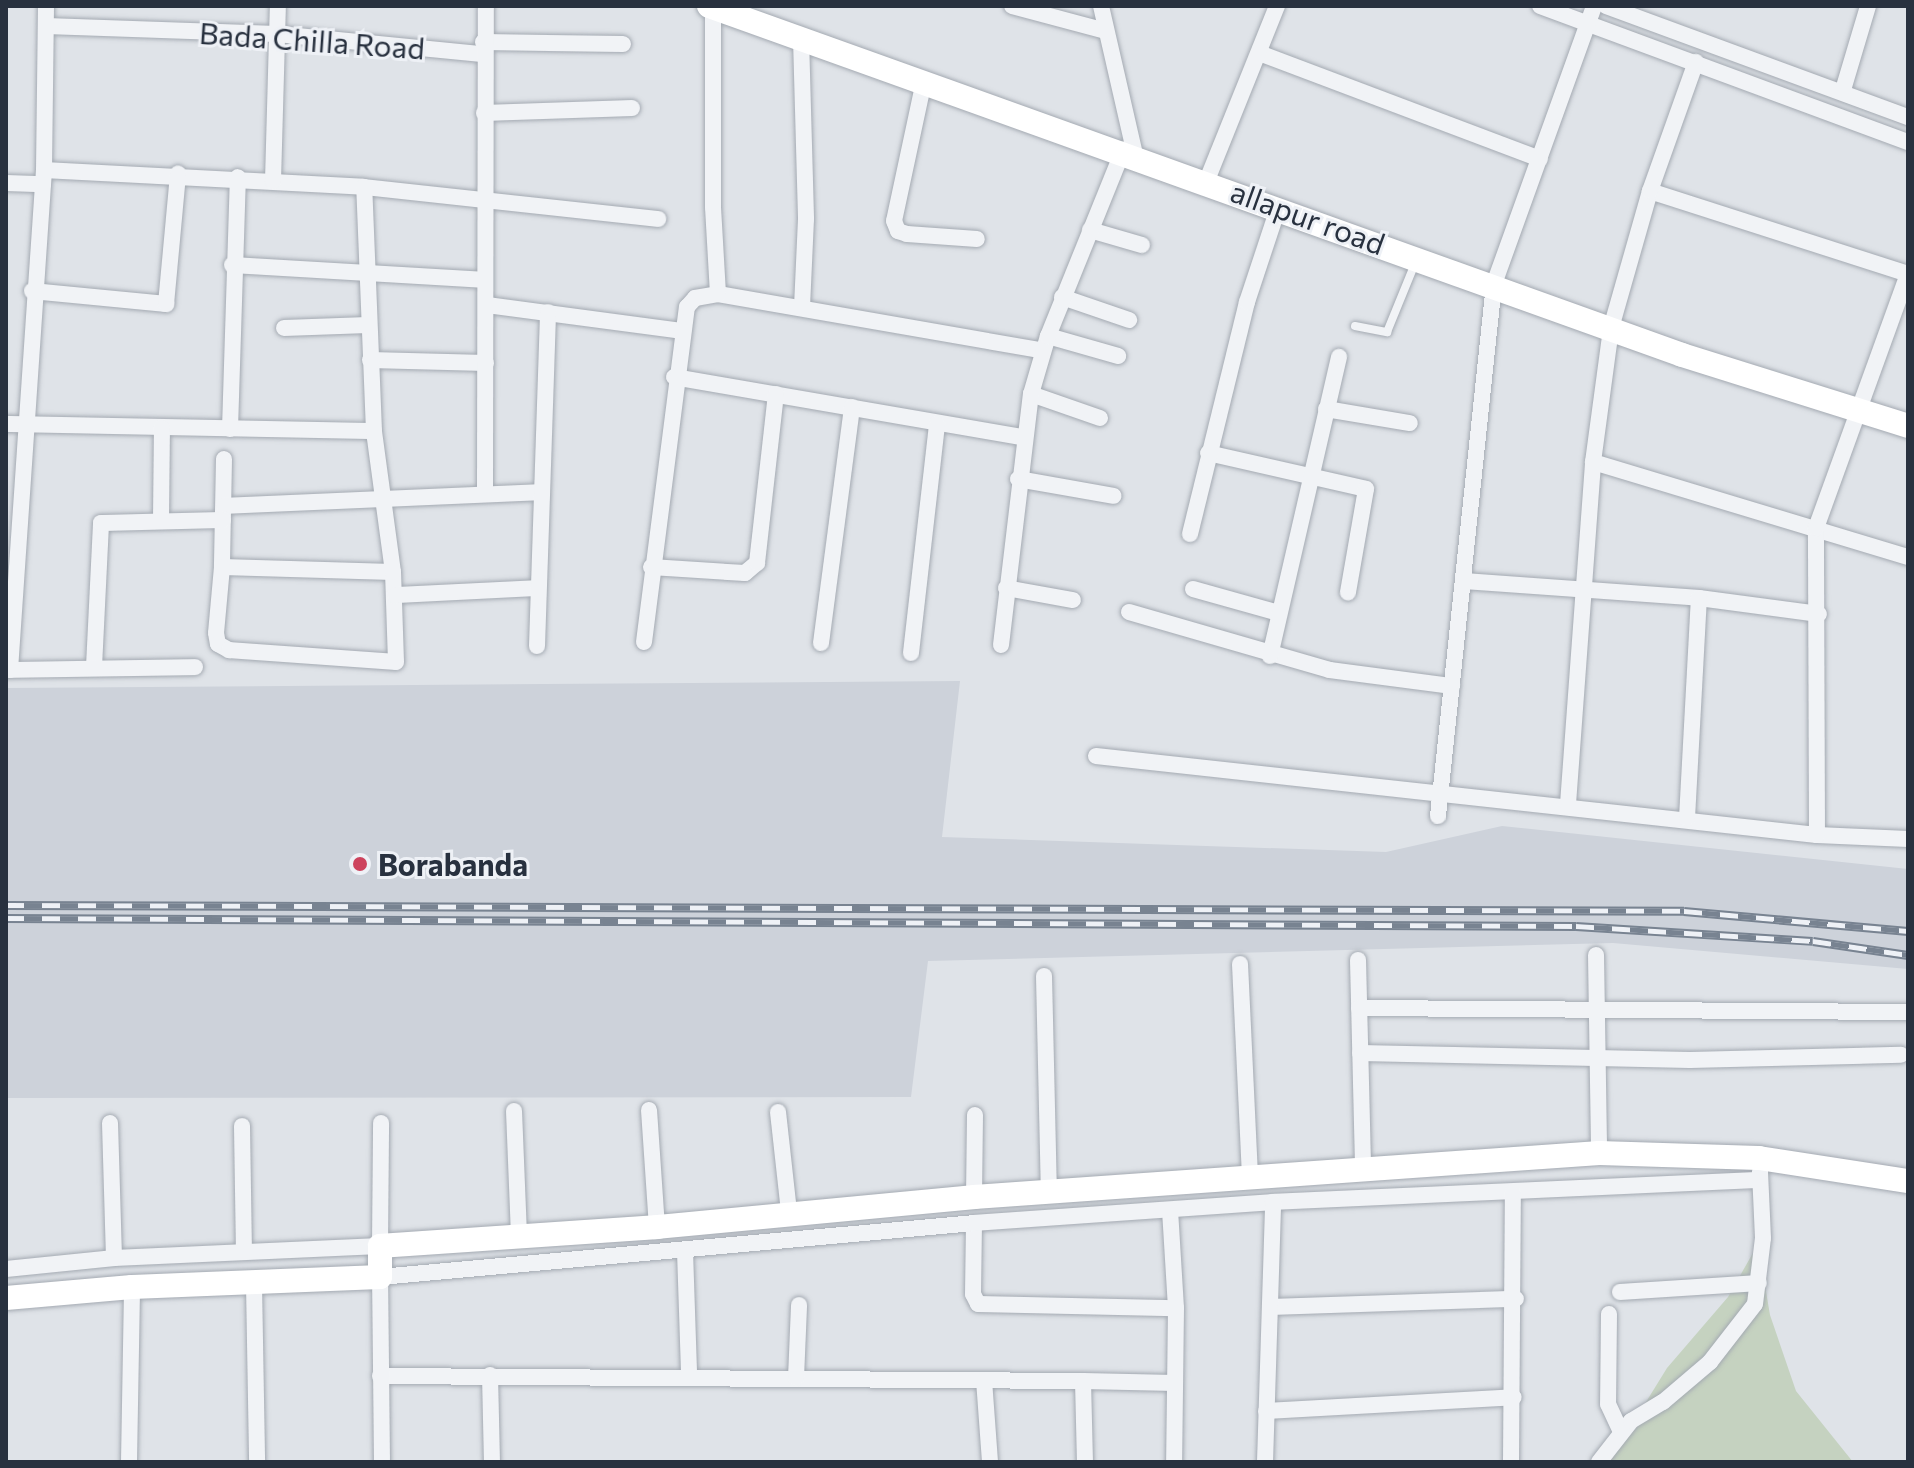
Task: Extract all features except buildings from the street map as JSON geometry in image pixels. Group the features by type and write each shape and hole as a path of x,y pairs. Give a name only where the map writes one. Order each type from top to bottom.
{"street":[{"path":"46,6 43,177 15,424 8,670 195,667"},
{"path":"273,181 278,6"},
{"path":"485,493 487,305 483,280 483,48 486,6"},
{"path":"1012,6 1106,31"},
{"path":"1001,645 1023,437 1031,394 1062,297 1090,230 1129,152 1101,6"},
{"path":"1207,180 1262,54 1277,6"},
{"path":"1540,6 1587,26 1696,62 1908,142"},
{"path":"1438,816 1494,284 1594,6"},
{"path":"1606,6 1843,90 1908,117"},
{"path":"1843,90 1868,6"},
{"path":"711,7 713,207 718,294"},
{"name":"allapur road","path":"711,7 1129,152 1611,328 1908,426"},
{"name":"Bada Chilla Road","path":"46,26 277,34 483,48 623,44"},
{"path":"801,38 806,219 802,308"},
{"path":"1262,54 1540,159"},
{"path":"1568,804 1593,462 1611,328 1650,191 1696,62"},
{"path":"924,81 894,221 898,231 907,234 977,239"},
{"path":"484,113 632,108"},
{"path":"32,291 166,304 178,174"},
{"path":"6,183 43,177 178,174 238,177 364,187 658,219"},
{"path":"230,429 232,265 238,177"},
{"path":"224,459 218,644 229,650 396,662 393,572 386,501 374,431 365,272 364,187"},
{"path":"1650,191 1908,274 1816,528 1819,614 1817,835"},
{"path":"1190,534 1208,453 1278,208"},
{"path":"1090,230 1142,245"},
{"path":"232,265 483,280"},
{"path":"644,642 674,377 687,307 695,298 718,294 1118,356"},
{"path":"1062,297 1129,320"},
{"path":"487,305 683,331"},
{"path":"537,646 548,312"},
{"path":"284,328 368,325"},
{"path":"1270,656 1339,357"},
{"path":"370,360 486,363"},
{"path":"674,377 1023,437"},
{"path":"651,567 745,573 757,563 776,394"},
{"path":"1031,394 1100,418"},
{"path":"821,643 852,407"},
{"path":"1326,409 1410,423"},
{"path":"15,424 374,431"},
{"path":"911,653 937,424"},
{"path":"161,519 162,428"},
{"path":"1208,453 1310,473 1366,489 1348,592"},
{"path":"1593,462 1908,557"},
{"path":"1018,479 1114,496"},
{"path":"94,667 97,530 108,522 485,493 542,492"},
{"path":"222,567 393,572"},
{"path":"1464,581 1699,598 1819,614"},
{"path":"395,595 538,588"},
{"path":"1006,588 1073,600"},
{"path":"1193,589 1279,613"},
{"path":"1687,818 1699,598"},
{"path":"1129,612 1270,656 1452,686"},
{"path":"1096,756 1441,794 1568,804 1817,835 1908,839"},
{"path":"1596,955 1599,1153"},
{"path":"1358,960 1363,1170"},
{"path":"1240,964 1250,1176"},
{"path":"1044,976 1049,1192"},
{"path":"1359,1008 1907,1012"},
{"path":"1360,1053 1596,1058 1901,1055"},
{"path":"649,1110 657,1227"},
{"path":"514,1111 519,1238"},
{"path":"778,1112 789,1212"},
{"path":"974,1197 975,1115"},
{"path":"110,1123 114,1258"},
{"path":"381,1123 382,1462"},
{"path":"242,1126 244,1251"},
{"path":"6,1269 114,1258 519,1238 974,1197 1599,1153 1908,1181"},
{"path":"6,1298 132,1287 380,1277 974,1223 1273,1202 1513,1192 1760,1169"},
{"path":"1599,1462 1621,1432 1710,1362 1755,1304 1759,1283 1760,1169"},
{"path":"1511,1462 1516,1299 1513,1192"},
{"path":"1265,1462 1273,1202"},
{"path":"1170,1210 1176,1308 1174,1462"},
{"path":"974,1223 973,1294 978,1304 1176,1308"},
{"path":"685,1251 689,1374"},
{"path":"1620,1292 1759,1283"},
{"path":"254,1284 257,1462"},
{"path":"129,1462 132,1287"},
{"path":"1270,1307 1516,1299"},
{"path":"796,1378 799,1305"},
{"path":"1609,1314 1608,1404 1621,1432"},
{"path":"380,1376 689,1374 1175,1383"},
{"path":"490,1375 492,1462"},
{"path":"984,1380 990,1462"},
{"path":"1083,1381 1085,1462"},
{"path":"1266,1411 1514,1397"}],"lane":[{"path":"1355,326 1387,332 1418,257"}],"shaded area":[{"path":"960,681 942,837 1386,852 1502,826 1908,869 1908,969 1613,943 928,961 911,1097 6,1098 6,688"}],"green space":[{"path":"1758,1244 1770,1315 1796,1391 1853,1462 1609,1462 1667,1368 1728,1297"}],"railway":[{"path":"6,905 1684,911 1908,931"},
{"path":"6,918 1576,926 1813,941 1908,955"}],"place":[{"name":"Borabanda","path":"360,864"}]}
